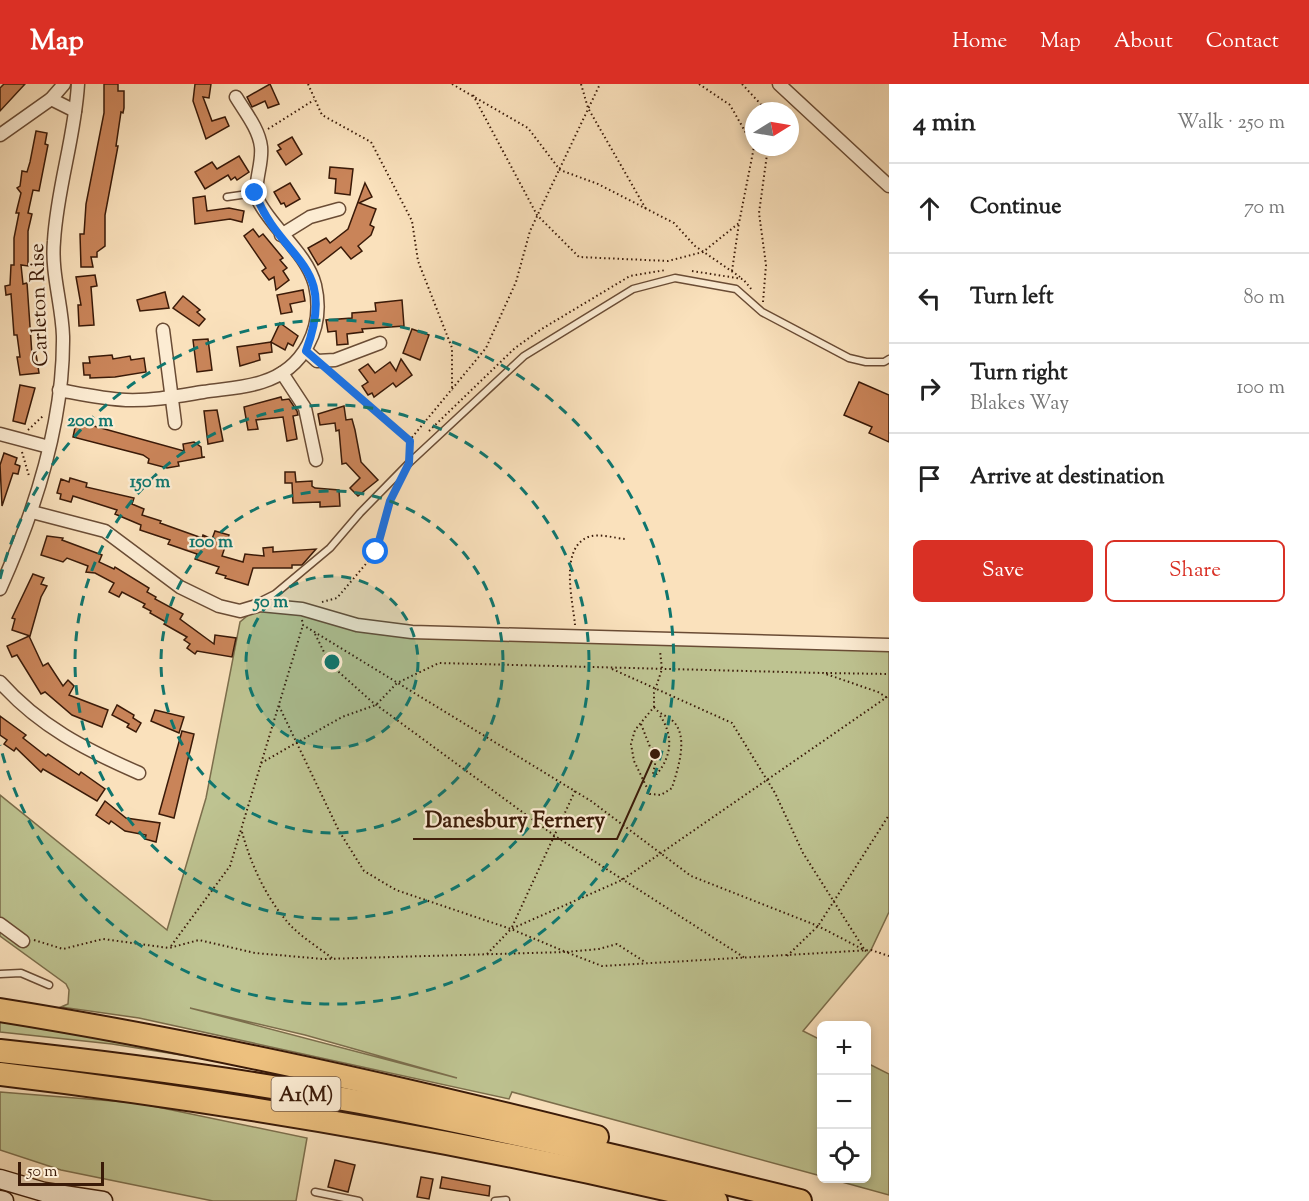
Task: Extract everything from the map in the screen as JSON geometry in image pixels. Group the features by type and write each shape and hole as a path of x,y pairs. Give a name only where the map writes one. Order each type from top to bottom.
{"highway":[{"path":"0,1010 134,1031 460,1102 682,1158 766,1193"},
{"name":"A1(M)","path":"0,1051 120,1064 358,1102 597,1152 800,1201"},
{"name":"A1(M)","path":"0,1074 229,1104 354,1124 593,1171 716,1201"}],"main road":[{"path":"0,1179 44,1192 103,1201"}],"street":[{"path":"0,135 51,99 64,84"},
{"name":"Carleton Rise","path":"0,589 32,512 49,447 58,390 63,337 54,268 54,241 78,84"},
{"path":"779,84 889,186"},
{"path":"58,390 125,400 172,397 261,383 282,373 306,351 315,326 318,302 314,282 303,261 267,217 255,193 261,149 258,135 236,97"},
{"path":"51,99 75,111"},
{"path":"281,235 310,217 339,209"},
{"path":"163,330 175,423"},
{"path":"306,351 316,361 335,360 380,342"},
{"path":"282,373 305,408 316,459"},
{"path":"0,434 49,447"},
{"path":"32,512 105,531 180,587 219,606 240,611 260,605 302,609 357,625 412,632 889,645"},
{"path":"0,682 37,718 55,731 95,754 139,773"},
{"path":"0,924 22,941"}],"lane":[{"path":"227,197 255,193"},
{"path":"240,611 275,594 330,548 360,513 409,463 524,356 633,290 675,278 736,289 762,312 849,358 866,362 889,359"},
{"path":"0,974 21,974 49,985"},
{"path":"315,1192 359,1201"},
{"path":"495,1201 506,1200"}],"path":[{"path":"308,84 322,115 370,142 412,221 418,261 452,348 452,391"},
{"path":"452,84 528,128 560,170 598,184 674,223 703,252 743,279"},
{"path":"581,84 588,108 647,211"},
{"path":"170,948 230,866 303,625 302,609 337,598 376,552 390,501 409,463 410,441 486,348 516,282 530,231 600,84"},
{"path":"699,84 730,105 745,131"},
{"path":"742,84 759,102"},
{"path":"473,96 537,215 579,256 668,261 703,252 739,223"},
{"path":"258,135 314,100"},
{"path":"732,272 752,156"},
{"path":"316,361 410,441"},
{"path":"576,636 571,570 574,550 581,541 590,536 626,539"},
{"path":"303,625 575,791 691,876 818,926 866,951"},
{"path":"314,632 330,664 376,705 555,836 745,958"},
{"path":"657,711 672,720 681,734 683,746 678,755 672,788 661,795 650,794 634,761 631,744 634,730 654,706 662,669 660,639"},
{"path":"261,763 342,717 376,705 397,683 439,663 889,674"},
{"path":"609,668 732,723 766,779 803,853 835,899 866,951"},
{"path":"511,929 622,880 766,779 888,698 878,692 823,673"},
{"path":"279,706 339,831 364,871 396,890 511,929 602,966 872,950 887,955 889,951"},
{"path":"641,723 650,747 655,749 657,755 653,774 657,774 668,755 669,728 654,706"},
{"path":"486,954 511,929 575,791"},
{"path":"787,956 818,926 889,815"},
{"path":"242,829 250,861 273,901 292,927 333,959"},
{"path":"22,941 37,940 63,949 103,939 170,948 199,940 255,953 333,959 566,952 599,949 617,944 646,963"}],"green space":[{"path":"260,605 357,625 889,645 889,912 871,950 803,1031 817,1038 817,1175 512,1092 509,1099 139,1018 61,1007 68,1004 69,990 66,984 0,936 0,795 167,930 206,798 240,622","holes":["190,1008 305,1035 457,1078"]},
{"path":"0,1018 206,1059 112,1044 0,1032"},
{"path":"871,1065 889,1074 889,1195 846,1183 871,1183"},
{"path":"0,1092 138,1103 307,1138 296,1201 213,1201 61,1170 0,1150"}],"building":[{"path":"4,84 25,84 0,111 0,88"},
{"path":"104,84 118,84 118,91 124,91 124,108 123,113 121,112 116,146 118,146 105,215 105,246 97,252 97,257 91,257 93,267 81,267 80,234 84,234 86,204 104,113"},
{"path":"195,84 211,84 209,98 203,97 212,121 225,117 229,126 206,139 193,101"},
{"path":"270,84 279,104 268,108 265,101 252,107 247,97"},
{"path":"36,131 47,133 45,144 48,145 39,191 33,190 28,213 32,214 28,231 28,266 21,265 23,284 27,283 32,355 36,354 39,373 20,375 17,357 20,357 17,335 14,335 11,294 6,295 5,286 10,285 11,265 14,265 14,238 19,213 16,213 21,193 17,188 20,186 22,171 27,172"},
{"path":"292,137 302,154 286,165 277,151 281,149 278,145"},
{"path":"239,156 249,172 237,180 235,177 231,180 228,175 205,189 195,172 212,162 217,169"},
{"path":"330,167 353,169 350,195 335,193 336,179 329,178"},
{"path":"290,183 300,199 286,207 284,203 281,204 274,192"},
{"path":"365,183 372,197 359,203 376,209 370,225 374,227 371,235 358,246 362,251 351,259 341,247 318,265 308,248 326,238 330,243 348,229"},
{"path":"205,196 207,211 229,208 244,211 242,222 230,219 195,224 193,198"},
{"path":"253,229 259,237 263,234 283,258 280,260 287,268 283,271 289,280 276,290 274,277 269,280 262,271 266,268 244,236"},
{"path":"95,275 97,286 91,287 94,325 79,326 78,305 81,305 76,277"},
{"path":"303,290 305,301 290,304 292,312 281,314 277,295"},
{"path":"165,292 169,308 140,311 137,300"},
{"path":"183,296 200,310 197,312 205,319 199,326 173,308"},
{"path":"402,300 404,326 362,329 363,332 347,334 348,344 337,345 336,331 328,332 326,320 352,318 352,313 376,311 375,303"},
{"path":"280,323 298,336 293,346 288,343 285,350 271,342"},
{"path":"412,329 429,335 420,360 403,353"},
{"path":"208,339 212,370 197,372 193,340"},
{"path":"271,342 272,352 259,354 260,360 240,366 237,347"},
{"path":"112,355 113,359 130,356 131,360 144,358 146,372 115,377 90,378 90,375 84,375 83,363 90,363 89,357"},
{"path":"401,359 412,375 396,387 393,383 374,397 372,393 368,395 362,386 368,382 359,370 368,364 375,373 390,362 396,371"},
{"path":"859,382 889,395 889,442 869,433 872,427 844,415"},
{"path":"20,385 35,388 25,424 13,421"},
{"path":"281,397 282,400 289,399 297,411 298,415 293,416 297,439 287,441 283,417 256,420 258,429 248,430 244,407"},
{"path":"344,406 346,420 352,419 361,462 378,480 358,496 350,488 360,478 346,463 342,464 339,430 336,431 335,423 320,425 318,414"},
{"path":"217,410 223,441 208,444 204,411"},
{"path":"76,423 184,451 183,444 194,442 201,447 202,457 205,457 178,462 179,466 167,468 148,463 149,459 143,455 73,437"},
{"path":"4,453 17,458 15,464 20,466 18,474 13,473 2,506 0,465"},
{"path":"285,472 295,472 296,482 312,481 312,486 315,488 339,490 340,506 320,507 320,502 293,503 292,483 285,483"},
{"path":"70,478 87,483 86,487 134,498 132,504 144,509 142,515 161,521 160,523 202,538 203,535 212,539 215,531 229,535 222,556 243,562 245,554 264,556 263,548 273,547 273,552 316,549 302,565 292,565 292,568 253,568 248,585 216,573 219,567 195,559 197,554 168,544 170,540 140,530 141,525 115,514 117,510 73,496 71,502 60,499 61,494 57,493 61,479 69,482"},
{"path":"47,536 63,538 62,540 102,555 99,562 114,569 115,567 149,588 147,592 156,597 155,599 183,614 180,619 214,644 215,635 236,638 232,657 197,651 195,654 187,648 190,644 184,640 187,637 150,613 151,611 143,607 145,604 122,592 119,597 109,592 114,583 95,573 86,572 88,566 67,558 63,562 41,555"},
{"path":"33,574 44,578 41,584 47,586 41,597 30,636 12,630 15,619 12,618"},
{"path":"29,636 43,666 48,663 63,686 68,680 74,686 69,695 108,710 102,727 72,715 45,692 41,694 17,655 12,657 7,646"},
{"path":"117,705 134,715 133,718 141,723 136,732 127,727 129,724 112,715"},
{"path":"155,710 184,717 179,733 151,721"},
{"path":"0,716 26,735 23,738 46,756 48,754 79,775 81,772 105,789 97,801 43,769 41,772 16,748 14,751 4,744 7,740 0,735"},
{"path":"182,731 194,734 174,818 159,814"},
{"path":"105,801 126,818 160,823 156,842 145,839 146,835 125,831 111,821 109,824 96,815"},
{"path":"335,1160 355,1165 348,1192 328,1187"},
{"path":"421,1177 433,1179 429,1199 417,1197"},
{"path":"442,1177 490,1186 489,1196 440,1188"}],"place":[{"name":"Danesbury Fernery","path":"655,754"}],"route":[{"path":"255,193 267,217 303,261 314,282 318,302 315,326 306,351 410,441 409,463 390,501 376,552"}]}
